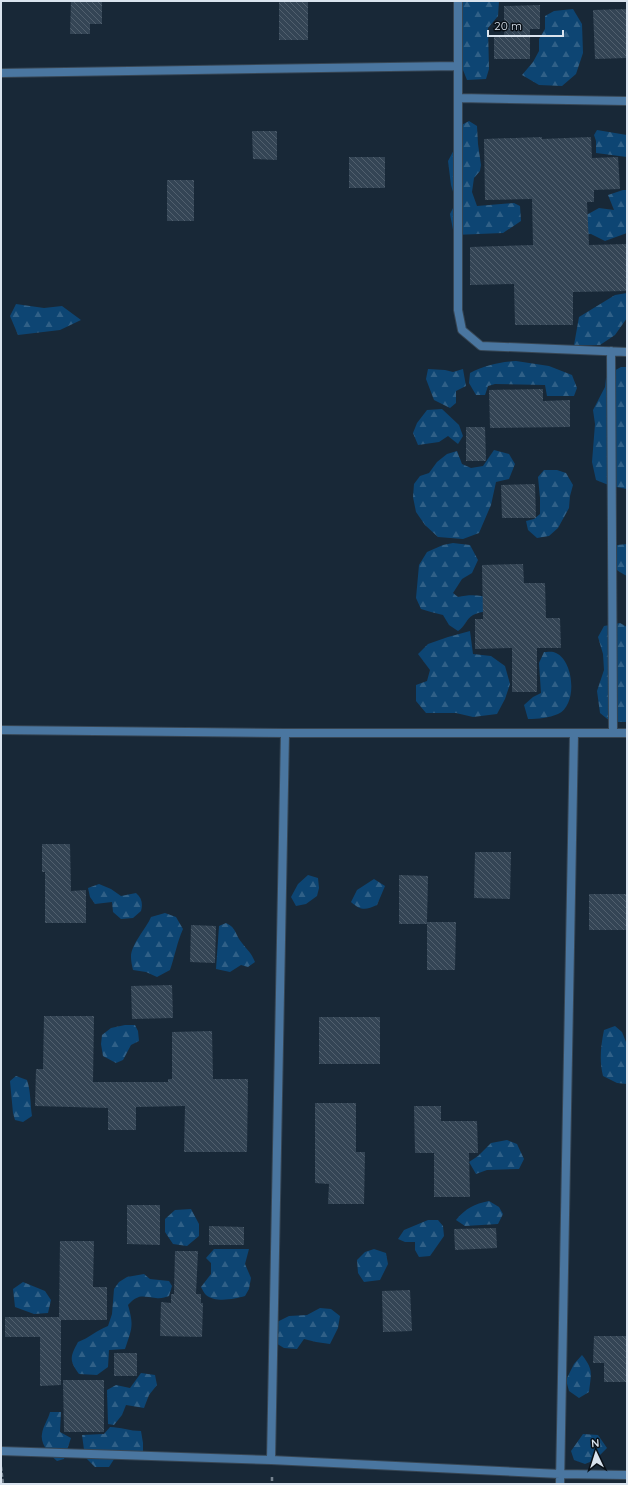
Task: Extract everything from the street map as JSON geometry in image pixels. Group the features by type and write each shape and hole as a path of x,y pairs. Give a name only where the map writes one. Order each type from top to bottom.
{"street":[{"path":"458,1 458,310 462,330 481,346 627,352"},
{"path":"1,73 457,66"},
{"path":"458,98 627,101"},
{"path":"611,352 613,733"},
{"path":"1,730 285,733 627,733"},
{"path":"271,1460 285,733"},
{"path":"560,1484 574,733"},
{"path":"1,1451 271,1460 560,1474 627,1475"}],"path":[{"path":"1,1462 3,1484"}],"green space":[{"path":"462,1 499,1 498,16 488,28 489,69 486,79 467,80 463,70"},
{"path":"573,9 582,24 583,53 576,74 562,86 539,85 522,75 533,62 539,51 539,39 545,29 545,16 554,11"},
{"path":"469,121 477,126 481,165 480,171 474,178 472,192 477,206 514,203 520,206 521,221 503,233 454,235 450,214 456,202 451,185 448,161 456,146 456,128"},
{"path":"597,130 627,135 627,157 596,153 596,141 594,135"},
{"path":"627,190 627,233 605,241 591,234 575,233 581,218 599,208 614,210 608,195"},
{"path":"627,293 627,318 615,335 600,345 574,345 579,317 615,295"},
{"path":"16,304 44,308 62,306 81,320 60,330 18,335 10,316"},
{"path":"516,361 549,366 572,375 577,388 574,396 547,396 545,385 495,384 488,386 485,395 476,395 469,383 470,373 492,364"},
{"path":"621,367 627,367 627,489 611,486 596,480 592,462 595,424 593,410 605,387 606,378 612,372"},
{"path":"428,369 453,372 463,369 466,386 456,391 456,403 450,408 434,400 426,379"},
{"path":"442,409 459,425 463,436 458,444 448,436 439,442 418,445 413,433 417,423 427,410"},
{"path":"494,450 509,454 515,464 509,479 496,482 491,505 479,533 463,539 438,537 425,525 416,512 413,497 414,484 420,476 429,473 437,462 447,454 457,451 462,464 471,468 483,466"},
{"path":"544,470 557,470 566,473 573,485 569,508 558,528 549,536 537,538 528,530 526,521 534,519 540,514 538,477"},
{"path":"453,543 470,545 478,560 472,573 462,579 453,593 458,597 476,595 494,599 495,610 473,615 458,631 449,625 443,615 421,609 416,598 419,565 427,552 443,545"},
{"path":"627,544 627,576 617,570 610,561 608,546"},
{"path":"620,623 627,627 627,722 611,722 600,713 597,691 604,670 603,654 598,637 604,626"},
{"path":"470,631 473,654 491,656 505,666 510,684 505,699 497,714 473,717 456,713 426,713 416,701 416,685 427,681 430,670 418,654 428,644"},
{"path":"544,652 555,652 567,665 571,683 569,702 558,714 543,718 528,719 524,705 533,697 541,693 539,663"},
{"path":"308,875 318,878 319,888 317,896 306,904 296,906 291,897 298,884"},
{"path":"374,879 385,886 377,905 364,909 351,902 357,890"},
{"path":"99,884 111,889 121,896 136,893 142,901 141,911 133,918 121,919 113,912 112,902 95,904 90,897 88,888"},
{"path":"165,913 176,917 183,929 170,970 157,977 146,972 133,970 131,957 133,947 151,917"},
{"path":"226,923 234,929 254,959 255,962 248,967 241,965 230,972 216,969 219,926"},
{"path":"125,1025 135,1025 138,1031 139,1041 131,1045 123,1060 116,1063 103,1056 101,1044 102,1035 111,1028"},
{"path":"615,1026 622,1032 626,1042 627,1084 617,1083 603,1076 601,1053 604,1030"},
{"path":"16,1076 27,1080 29,1089 32,1116 23,1122 15,1120 13,1113 10,1081"},
{"path":"507,1140 517,1144 524,1159 519,1169 487,1170 476,1174 469,1162 478,1156 491,1143"},
{"path":"489,1201 499,1207 503,1214 498,1224 465,1226 456,1220 463,1212 471,1207"},
{"path":"191,1209 199,1224 199,1236 187,1246 173,1244 165,1232 165,1219 175,1210"},
{"path":"428,1220 438,1220 443,1226 444,1236 430,1256 419,1257 415,1250 415,1242 405,1242 398,1239 404,1230"},
{"path":"214,1249 249,1249 245,1264 251,1278 249,1289 245,1296 220,1300 206,1295 204,1292 201,1287 211,1274 211,1263 206,1258"},
{"path":"374,1249 386,1253 388,1264 380,1280 364,1282 358,1273 357,1260 365,1252"},
{"path":"144,1274 150,1279 169,1281 172,1286 169,1296 160,1298 138,1297 132,1301 128,1305 132,1323 125,1349 109,1350 108,1367 97,1375 79,1374 72,1362 73,1351 78,1342 108,1326 112,1314 114,1289 119,1282 127,1277"},
{"path":"23,1282 45,1291 51,1300 48,1313 34,1314 15,1307 13,1289"},
{"path":"320,1308 331,1309 340,1316 338,1328 330,1344 304,1339 297,1349 284,1348 274,1342 273,1324 289,1316 307,1315"},
{"path":"582,1355 590,1369 591,1376 589,1392 579,1398 569,1391 566,1380 574,1364"},
{"path":"141,1373 155,1375 157,1385 149,1395 144,1408 126,1405 122,1415 114,1425 108,1424 107,1390 116,1385 130,1388"},
{"path":"50,1412 61,1412 60,1432 71,1438 64,1459 57,1461 46,1449 42,1438 43,1428"},
{"path":"110,1427 141,1431 143,1455 118,1453 109,1467 95,1467 85,1457 82,1435 104,1434"},
{"path":"583,1434 598,1435 607,1448 595,1460 585,1464 574,1460 571,1451"}],"building":[{"path":"71,1 102,1 102,24 90,24 90,34 70,34"},
{"path":"279,1 308,1 308,40 279,40"},
{"path":"540,5 540,29 530,29 530,59 494,59 494,35 504,35 504,6"},
{"path":"627,9 627,58 595,59 593,10"},
{"path":"252,131 277,131 277,160 253,159"},
{"path":"542,137 542,139 591,137 592,158 618,157 620,189 594,190 594,202 587,202 589,245 626,244 627,291 573,292 573,325 515,325 514,284 470,285 470,247 533,245 532,199 485,200 484,139"},
{"path":"349,157 385,157 385,188 349,188"},
{"path":"167,180 194,180 194,221 167,221"},
{"path":"543,389 543,401 570,400 570,427 490,428 489,390"},
{"path":"466,427 485,427 486,461 466,461"},
{"path":"535,484 536,518 502,518 501,485"},
{"path":"523,564 524,583 545,583 546,618 560,618 561,648 537,648 537,692 512,692 512,648 475,649 475,619 483,619 482,565"},
{"path":"42,844 70,844 71,891 86,890 86,923 45,923 45,872 42,872"},
{"path":"475,852 511,852 510,899 474,898"},
{"path":"399,875 428,876 427,922 456,922 455,970 427,970 427,924 399,924"},
{"path":"589,894 627,894 627,930 589,930"},
{"path":"191,925 216,926 215,963 190,962"},
{"path":"172,985 173,1018 132,1019 131,986"},
{"path":"44,1016 94,1016 93,1082 168,1082 168,1079 172,1079 172,1032 212,1031 213,1079 248,1079 247,1152 184,1152 185,1106 136,1107 136,1130 108,1130 108,1108 35,1106 36,1069 43,1069"},
{"path":"319,1017 380,1017 380,1064 319,1064"},
{"path":"315,1103 356,1103 356,1152 365,1152 364,1204 328,1204 329,1184 315,1183"},
{"path":"414,1106 441,1106 441,1121 477,1121 478,1153 469,1153 470,1197 434,1197 434,1153 415,1153"},
{"path":"127,1205 160,1205 160,1245 127,1244"},
{"path":"209,1226 244,1227 244,1245 209,1245"},
{"path":"496,1228 497,1248 455,1250 454,1229"},
{"path":"60,1241 94,1241 93,1287 107,1287 107,1320 61,1320 61,1385 40,1386 40,1337 5,1337 5,1317 59,1317"},
{"path":"175,1251 198,1251 196,1294 201,1294 201,1303 203,1303 202,1337 160,1336 161,1302 171,1303 171,1294 174,1294"},
{"path":"410,1290 412,1331 383,1332 382,1291"},
{"path":"594,1336 627,1336 627,1382 604,1382 604,1363 593,1363"},
{"path":"114,1353 137,1353 137,1376 114,1376"},
{"path":"63,1380 104,1380 104,1432 64,1432"}]}
